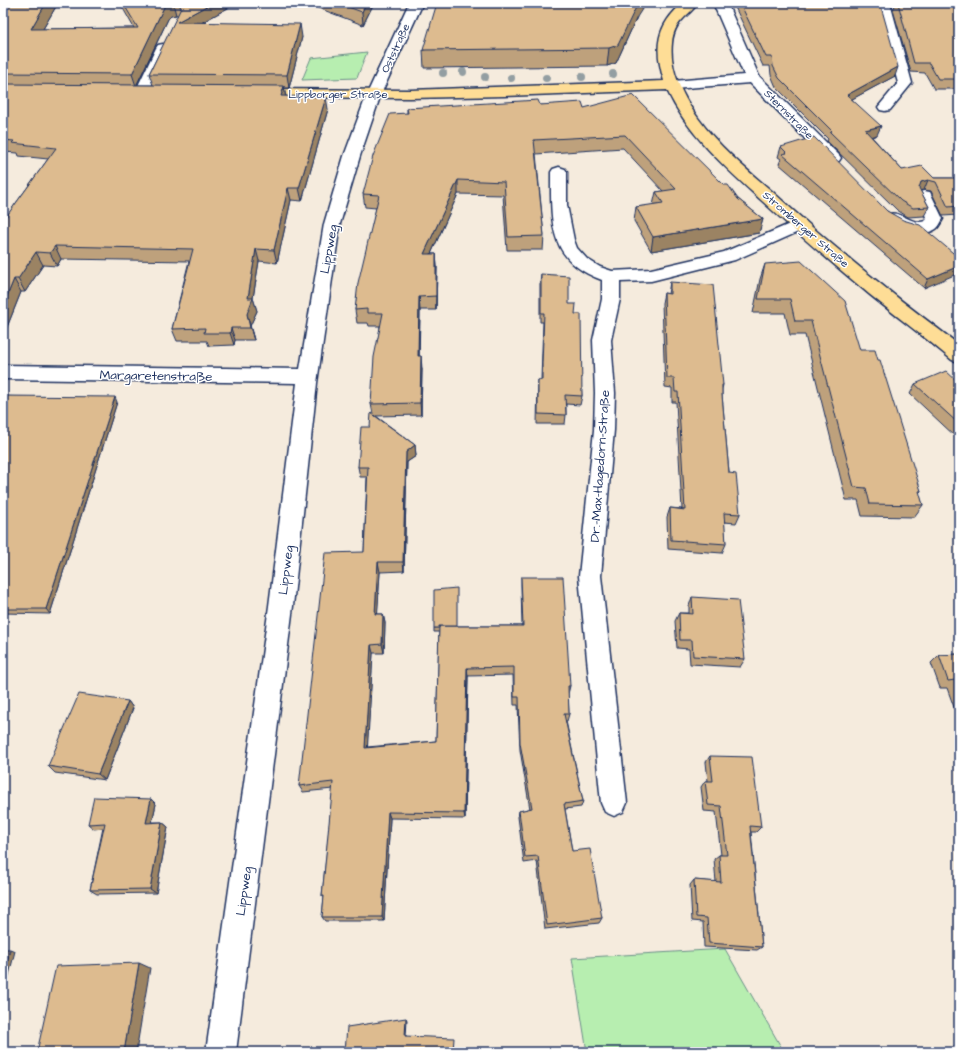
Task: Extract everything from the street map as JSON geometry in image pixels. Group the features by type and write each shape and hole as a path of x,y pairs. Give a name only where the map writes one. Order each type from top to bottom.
{"main road":[{"path":"673,85 664,59 667,32 681,11 691,3"},
{"name":"Lippborger Straße","path":"243,93 374,94 504,92 673,85"},
{"name":"Stromberger Straße","path":"673,85 683,107 701,132 733,166 875,288 959,355"},
{"path":"126,92 158,92"}],"street":[{"name":"Oststraße","path":"374,94 416,3"},
{"name":"Sternstraße","path":"720,3 753,78 842,167"},
{"path":"883,3 905,83 885,107"},
{"path":"142,92 170,33"},
{"name":"Sternstraße","path":"673,85 753,78"},
{"name":"Lippweg","path":"221,1052 280,613 308,376 332,224 352,156 374,94"},
{"path":"559,172 559,205 565,240 569,250 581,263 594,271 611,277 651,275 729,256 799,224"},
{"path":"884,209 905,225 919,227 929,226 935,218 924,196"},
{"name":"Dr.-Max-Hagedorn-Straße","path":"611,277 611,299 602,340 605,393 604,422 590,576 614,803"},
{"name":"Margaretenstraße","path":"3,372 308,376"}],"green space":[{"path":"367,52 357,78 302,80 311,58"},
{"path":"725,949 784,1052 587,1052 572,958"}],"building":[{"path":"3,3 46,3 31,29 138,28 123,3 167,3 132,74 3,73"},
{"path":"175,3 212,3 177,22 300,24 287,75 149,74 181,8 179,4"},
{"path":"337,3 366,3 362,12"},
{"path":"437,3 638,3 618,45 609,48 423,50"},
{"path":"740,3 880,3 898,67 847,95 881,126 865,130 902,170 922,166 934,178 959,178 959,206 948,207 936,182 928,180 921,182 919,188 929,207 913,208 901,201 830,132 832,131 779,78 773,66 772,57 766,57"},
{"path":"898,3 959,3 959,79 938,79 929,63 914,63"},
{"path":"3,84 284,86 281,96 326,97 299,188 288,188 274,250 256,249 248,298 253,298 247,314 250,328 231,328 230,333 204,333 205,328 172,329 193,249 55,246 50,253 36,252 18,279 14,279 3,306 3,221 56,148 12,143 14,141 3,140"},
{"path":"633,95 724,185 728,185 738,199 763,219 653,237 636,207 663,203 656,192 676,189 625,135 534,140 544,236 508,237 504,182 458,180 424,254 436,254 436,296 419,297 418,356 421,356 420,403 371,404 374,357 383,313 367,313 367,309 355,310 358,283 379,195 363,194 373,156 390,114 408,113 407,108 538,100 540,105 582,102 584,108"},
{"path":"814,137 887,211 903,220 920,225 959,258 959,266 928,279 782,154 787,153 781,147"},
{"path":"801,261 845,301 860,350 875,350 878,360 880,360 921,491 919,491 923,505 870,504 866,488 854,487 811,321 795,321 790,299 758,299 765,264"},
{"path":"541,274 569,276 569,304 576,304 575,314 581,314 582,396 565,395 566,415 538,414 538,380 542,380 544,313 541,313"},
{"path":"670,282 713,285 723,385 722,395 729,473 736,474 740,514 724,513 726,544 671,540 670,508 685,510 678,392 675,392 674,378 667,378 664,293 670,294"},
{"path":"946,371 959,383 959,424 915,384"},
{"path":"3,396 115,397 46,609 3,609"},
{"path":"371,413 415,445 406,452 403,562 378,562 375,614 383,614 382,644 371,645 365,748 436,741 439,626 523,626 521,577 563,577 570,686 568,686 569,714 564,714 583,801 564,804 572,851 590,849 602,918 547,925 538,856 525,857 519,811 532,808 520,743 519,697 514,697 514,667 467,668 464,813 388,812 382,917 322,917 324,896 322,896 333,782 299,786 325,553 364,552 368,467 358,467 361,427 370,427"},
{"path":"457,588 457,626 439,626 439,628 434,628 434,590"},
{"path":"692,597 738,600 745,659 693,656 692,640 680,640 679,613 693,614"},
{"path":"959,654 959,690 955,680 948,681 939,655"},
{"path":"79,694 128,701 98,774 48,766"},
{"path":"710,756 752,757 761,827 750,826 762,947 709,943 707,918 696,917 694,880 721,882 719,855 727,855 721,806 708,805 705,781 713,781"},
{"path":"94,797 151,799 146,823 162,822 150,889 90,890 105,823 88,824"},
{"path":"3,949 10,949 3,977"},
{"path":"139,963 124,1052 37,1052 56,966"},
{"path":"406,1018 405,1036 454,1038 453,1052 345,1052 347,1027"}]}
